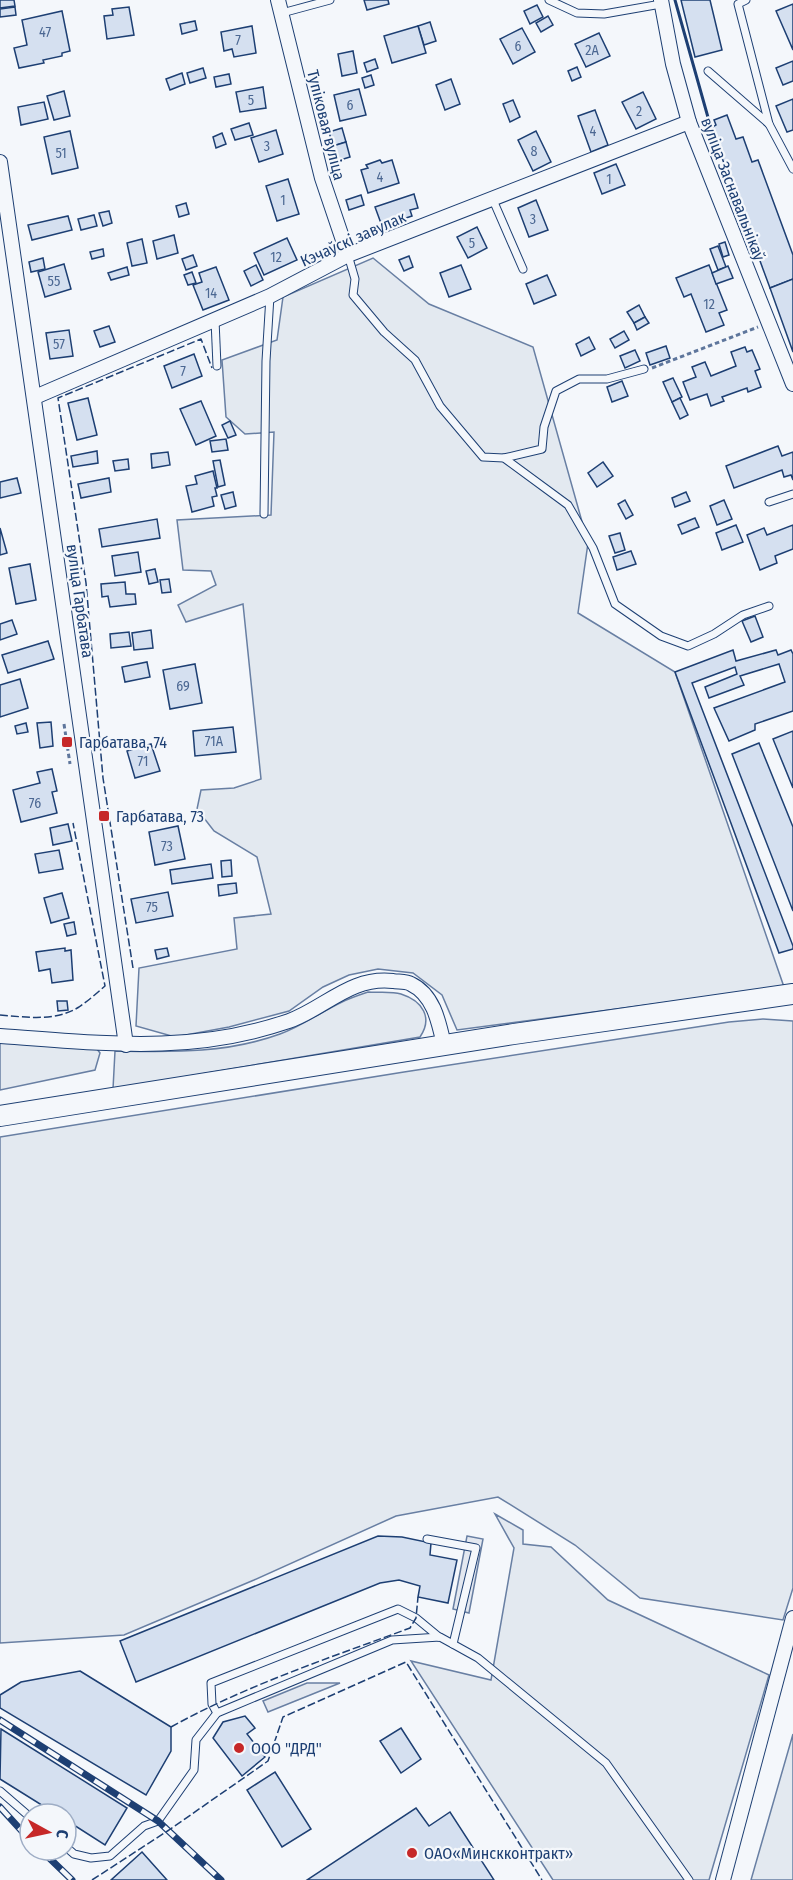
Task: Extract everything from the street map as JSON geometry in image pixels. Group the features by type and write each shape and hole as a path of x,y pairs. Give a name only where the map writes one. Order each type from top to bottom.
{"main road":[{"path":"0,1116 793,994"}],"street":[{"name":"вуліца Заснавальнікаў","path":"661,2 673,64 689,122 793,384"},
{"name":"Тупіковая вуліца","path":"280,6 321,178 348,255"},
{"name":"Кэчаўскі завулак","path":"35,397 270,296 348,255 689,122"},
{"name":"вуліца Гарбатава","path":"0,162 126,1045"},
{"path":"0,1036 126,1045 207,1041 253,1032 291,1020 338,993 380,979 411,983 430,1001 444,1046"},
{"path":"723,1880 793,1618"}],"lane":[{"path":"280,6 330,0"},
{"path":"549,0 577,14 604,14 661,2"},
{"path":"746,0 738,4 769,124 793,170"},
{"path":"708,71 769,124"},
{"path":"493,200 523,269"},
{"path":"348,255 355,279 352,296 384,332 415,360 440,406 483,457 504,458 542,448 544,427 556,391 579,379 607,379 644,369"},
{"path":"264,514 266,360 270,296"},
{"path":"215,320 217,366"},
{"path":"504,458 568,505 593,549 615,604 661,636 688,646 714,634 742,615 769,606"},
{"path":"769,502 793,494"},
{"path":"427,1539 476,1548 453,1644"},
{"path":"217,1713 212,1704 211,1683 398,1609 416,1618 454,1646 453,1644 478,1658 606,1763 690,1880"},
{"path":"78,1855 91,1858 110,1856 144,1826 158,1821 194,1770 196,1740 217,1713 392,1640 440,1637"},
{"path":"0,1791 18,1807"}],"path":[{"path":"644,369 768,323"},
{"path":"64,724 69,757"}],"shaded area":[{"path":"373,258 429,304 533,347 588,543 578,613 675,672 784,987 457,1030 442,995 413,973 378,969 349,975 323,987 289,1011 229,1027 175,1037 136,1026 139,968 237,949 234,918 271,914 257,857 214,831 197,809 201,790 234,788 261,779 243,604 186,622 178,605 216,585 211,571 183,570 177,520 271,515 274,432 245,434 226,417 222,360 277,340 283,297"},
{"path":"368,992 397,993 415,1001 426,1017 424,1030 420,1037 113,1089 115,1051 198,1050 259,1041 288,1031 342,1002"},
{"path":"763,1019 793,1021 793,1588 783,1620 640,1598 575,1545 498,1497 396,1516 124,1635 0,1643 0,1137 404,1072 729,1022"},
{"path":"0,1040 94,1045 100,1053 95,1070 0,1090"},
{"path":"495,1514 523,1530 523,1544 551,1547 608,1600 769,1675 709,1880 553,1880 411,1661 491,1680 514,1548"},
{"path":"467,1536 483,1539 469,1613 453,1609"},
{"path":"307,1683 340,1683 268,1712 263,1701"},
{"path":"793,1734 793,1880 751,1880"}],"building":[{"path":"0,0 14,0 15,6 0,8"},
{"path":"364,0 388,0 389,4 367,10"},
{"path":"681,0 710,0 722,50 695,57"},
{"path":"793,4 793,50 776,11"},
{"path":"537,5 543,17 530,24 524,11"},
{"path":"15,7 16,15 0,17 0,9"},
{"path":"129,7 134,35 107,39 104,16 113,15 112,9"},
{"path":"62,11 70,51 62,53 62,56 43,60 44,63 19,68 14,48 27,45 22,20"},
{"path":"548,16 553,25 541,32 536,23"},
{"path":"195,21 197,30 182,34 180,24"},
{"path":"430,22 436,41 424,45 418,26"},
{"path":"252,26 256,53 234,57 232,49 224,51 221,32"},
{"path":"418,26 426,53 392,63 384,36"},
{"path":"522,28 535,52 513,64 500,39"},
{"path":"599,33 610,56 586,67 575,44"},
{"path":"353,51 357,73 342,76 338,54"},
{"path":"375,59 378,68 367,72 364,63"},
{"path":"793,61 793,81 783,85 776,68"},
{"path":"577,67 581,77 572,81 568,71"},
{"path":"203,68 206,78 190,83 187,73"},
{"path":"182,73 185,84 170,90 166,79"},
{"path":"229,74 231,84 216,87 214,77"},
{"path":"371,75 374,85 365,88 362,78"},
{"path":"451,79 460,104 445,110 436,85"},
{"path":"263,87 266,108 240,112 236,92"},
{"path":"359,89 366,115 340,121 334,95"},
{"path":"64,91 70,116 54,120 47,96"},
{"path":"643,92 656,119 636,129 622,102"},
{"path":"793,99 793,130 787,132 776,106"},
{"path":"513,100 520,117 510,122 503,104"},
{"path":"44,102 48,119 21,125 18,107"},
{"path":"595,110 608,145 591,152 578,116"},
{"path":"727,115 736,139 743,137 752,162 758,160 793,255 793,279 770,288 711,128 716,125 714,120"},
{"path":"249,123 253,135 235,140 231,129"},
{"path":"342,128 346,142 333,146 329,132"},
{"path":"276,130 283,154 259,162 251,138"},
{"path":"70,131 78,168 52,174 44,137"},
{"path":"536,131 551,162 533,171 518,140"},
{"path":"222,133 226,144 216,148 213,137"},
{"path":"346,142 350,157 337,161 333,146"},
{"path":"380,160 382,163 392,160 399,183 368,193 361,170 368,168 366,165"},
{"path":"616,164 625,185 602,194 594,173"},
{"path":"288,179 299,214 277,221 266,186"},
{"path":"414,194 418,208 410,210 412,216 382,226 375,207"},
{"path":"361,195 364,205 349,210 346,200"},
{"path":"536,200 548,230 529,237 518,208"},
{"path":"186,203 189,214 179,217 176,206"},
{"path":"109,211 112,223 103,226 99,213"},
{"path":"94,215 97,226 81,230 78,219"},
{"path":"68,216 72,230 32,240 28,225"},
{"path":"477,227 487,248 468,258 457,237"},
{"path":"174,235 178,253 157,259 153,241"},
{"path":"287,238 297,260 264,275 254,253"},
{"path":"142,239 147,263 132,266 127,243"},
{"path":"725,242 729,255 723,257 719,244"},
{"path":"718,246 726,267 718,270 710,249"},
{"path":"103,249 104,256 92,259 90,252"},
{"path":"193,255 197,266 186,270 182,259"},
{"path":"409,256 413,267 404,271 399,260"},
{"path":"43,258 45,269 31,272 29,262"},
{"path":"64,264 71,289 45,297 38,272"},
{"path":"256,265 263,280 251,286 244,271"},
{"path":"461,265 471,289 449,297 440,273"},
{"path":"709,265 727,310 719,313 724,325 706,332 691,294 684,297 676,278"},
{"path":"728,266 733,278 716,284 712,273"},
{"path":"127,267 129,275 111,280 108,273"},
{"path":"216,267 229,300 203,310 193,285 202,282 199,273"},
{"path":"192,272 196,283 188,285 184,275"},
{"path":"547,275 556,295 534,304 526,284"},
{"path":"793,279 793,352 770,288"},
{"path":"639,305 645,317 634,323 627,312"},
{"path":"645,317 649,323 637,330 634,323"},
{"path":"109,326 115,342 100,347 94,331"},
{"path":"69,330 73,356 50,359 46,333"},
{"path":"624,331 629,340 615,348 610,339"},
{"path":"589,337 595,349 581,356 576,344"},
{"path":"666,346 670,358 650,365 646,353"},
{"path":"745,347 747,352 752,350 760,369 755,371 761,387 748,392 747,388 722,397 724,401 711,406 707,394 690,400 683,382 696,377 692,367 705,362 711,376 736,366 731,352"},
{"path":"635,350 640,361 625,368 620,356"},
{"path":"194,354 202,376 172,388 164,366"},
{"path":"673,378 682,397 672,402 663,382"},
{"path":"622,381 628,396 612,402 607,387"},
{"path":"88,398 97,435 77,440 68,403"},
{"path":"680,398 688,415 680,419 672,402"},
{"path":"201,401 216,436 196,445 180,409"},
{"path":"230,421 236,435 228,438 222,425"},
{"path":"226,439 228,450 212,452 210,441"},
{"path":"778,446 782,456 793,452 793,480 791,475 784,477 782,470 734,488 726,466"},
{"path":"97,451 98,463 73,467 71,456"},
{"path":"168,452 170,465 152,468 151,454"},
{"path":"128,459 129,469 115,471 113,461"},
{"path":"220,460 225,485 218,487 213,461"},
{"path":"603,462 613,476 597,487 588,473"},
{"path":"213,471 217,488 215,488 217,496 212,497 214,506 192,512 186,486 197,484 195,476"},
{"path":"17,478 21,493 0,498 0,482"},
{"path":"109,478 111,492 81,498 78,484"},
{"path":"233,492 236,506 225,509 221,495"},
{"path":"686,492 690,501 675,507 672,498"},
{"path":"625,500 633,515 626,519 618,504"},
{"path":"724,500 732,519 717,525 710,506"},
{"path":"695,518 699,527 682,534 678,525"},
{"path":"157,519 160,538 102,547 99,529"},
{"path":"736,525 743,542 722,550 716,533"},
{"path":"793,525 793,549 775,556 777,563 760,570 747,535 764,528 767,535"},
{"path":"0,528 7,553 0,555"},
{"path":"620,533 625,550 615,553 609,536"},
{"path":"631,551 636,564 617,570 613,557"},
{"path":"138,552 141,572 115,576 112,556"},
{"path":"30,564 36,600 16,604 9,568"},
{"path":"155,569 158,582 149,584 146,571"},
{"path":"169,579 171,592 162,593 160,580"},
{"path":"125,582 126,594 135,594 136,604 110,607 108,596 102,597 101,584"},
{"path":"755,616 763,637 751,642 742,621"},
{"path":"12,620 17,634 0,640 0,624"},
{"path":"151,630 153,648 134,650 132,633"},
{"path":"129,632 131,646 111,648 110,634"},
{"path":"48,641 54,659 8,673 2,655"},
{"path":"733,650 736,661 776,650 778,655 791,650 793,654 793,711 755,724 755,730 729,741 714,708 785,682 779,664 740,676 744,685 709,698 705,687 737,674 735,667 692,683 793,946 793,949 779,953 675,672"},
{"path":"147,662 150,677 125,682 122,667"},
{"path":"195,664 202,703 170,709 163,670"},
{"path":"20,679 28,708 0,717 0,685"},
{"path":"51,722 53,746 40,748 37,723"},
{"path":"26,723 28,732 17,734 15,726"},
{"path":"233,727 236,752 195,756 193,731"},
{"path":"793,731 793,788 773,739"},
{"path":"759,743 793,827 793,911 732,754"},
{"path":"151,744 160,771 135,778 127,751"},
{"path":"52,769 57,791 52,792 57,813 21,822 13,790 40,783 37,772"},
{"path":"68,824 72,841 53,845 50,828"},
{"path":"178,826 185,859 155,865 149,832"},
{"path":"59,850 63,869 39,873 35,854"},
{"path":"231,860 232,876 222,877 221,861"},
{"path":"211,864 213,878 172,884 170,870"},
{"path":"236,883 237,893 219,896 218,885"},
{"path":"168,892 173,916 136,923 131,899"},
{"path":"62,893 69,918 51,923 44,898"},
{"path":"74,922 76,934 67,936 64,924"},
{"path":"65,948 65,951 71,950 73,980 52,983 50,969 39,971 36,952"},
{"path":"167,948 169,956 157,959 155,950"},
{"path":"57,1001 67,1001 68,1010 58,1011"},
{"path":"378,1536 402,1537 431,1543 430,1555 457,1560 448,1603 418,1597 420,1586 399,1580 380,1583 136,1682 120,1641"},
{"path":"80,1671 171,1727 171,1751 146,1795 0,1708 0,1695 21,1682"},
{"name":"ООО \"ДРД\"","path":"245,1716 255,1728 247,1734 265,1757 242,1776 213,1738 223,1722"},
{"path":"401,1728 421,1759 401,1773 380,1741"},
{"path":"1,1729 127,1808 105,1845 78,1828 78,1802 37,1802 0,1779"},
{"path":"275,1772 311,1829 282,1847 247,1790"},
{"name":"ОАО«Минскконтракт»","path":"416,1808 429,1826 450,1812 494,1880 307,1880"},
{"path":"142,1852 167,1880 111,1880"}],"railway":[{"path":"0,1720 158,1821 221,1880"},
{"path":"0,1807 18,1827"},
{"path":"53,1862 72,1880"}],"fence":[{"path":"133,968 103,778 86,583 58,398 201,339 212,368"},
{"path":"0,1015 30,1017 60,1015 79,1007 105,986 73,823"},
{"path":"171,1727 259,1685 410,1628 416,1618 418,1597"},
{"path":"92,1880 268,1761 283,1717 406,1662 542,1880"}],"wall":[{"path":"675,0 711,128"}],"place":[{"name":"Гарбатава, 74","path":"67,742"},
{"name":"Гарбатава, 73","path":"104,816"},
{"name":"ООО \"ДРД\"","path":"239,1748"},
{"name":"ОАО«Минскконтракт»","path":"412,1853"}]}
